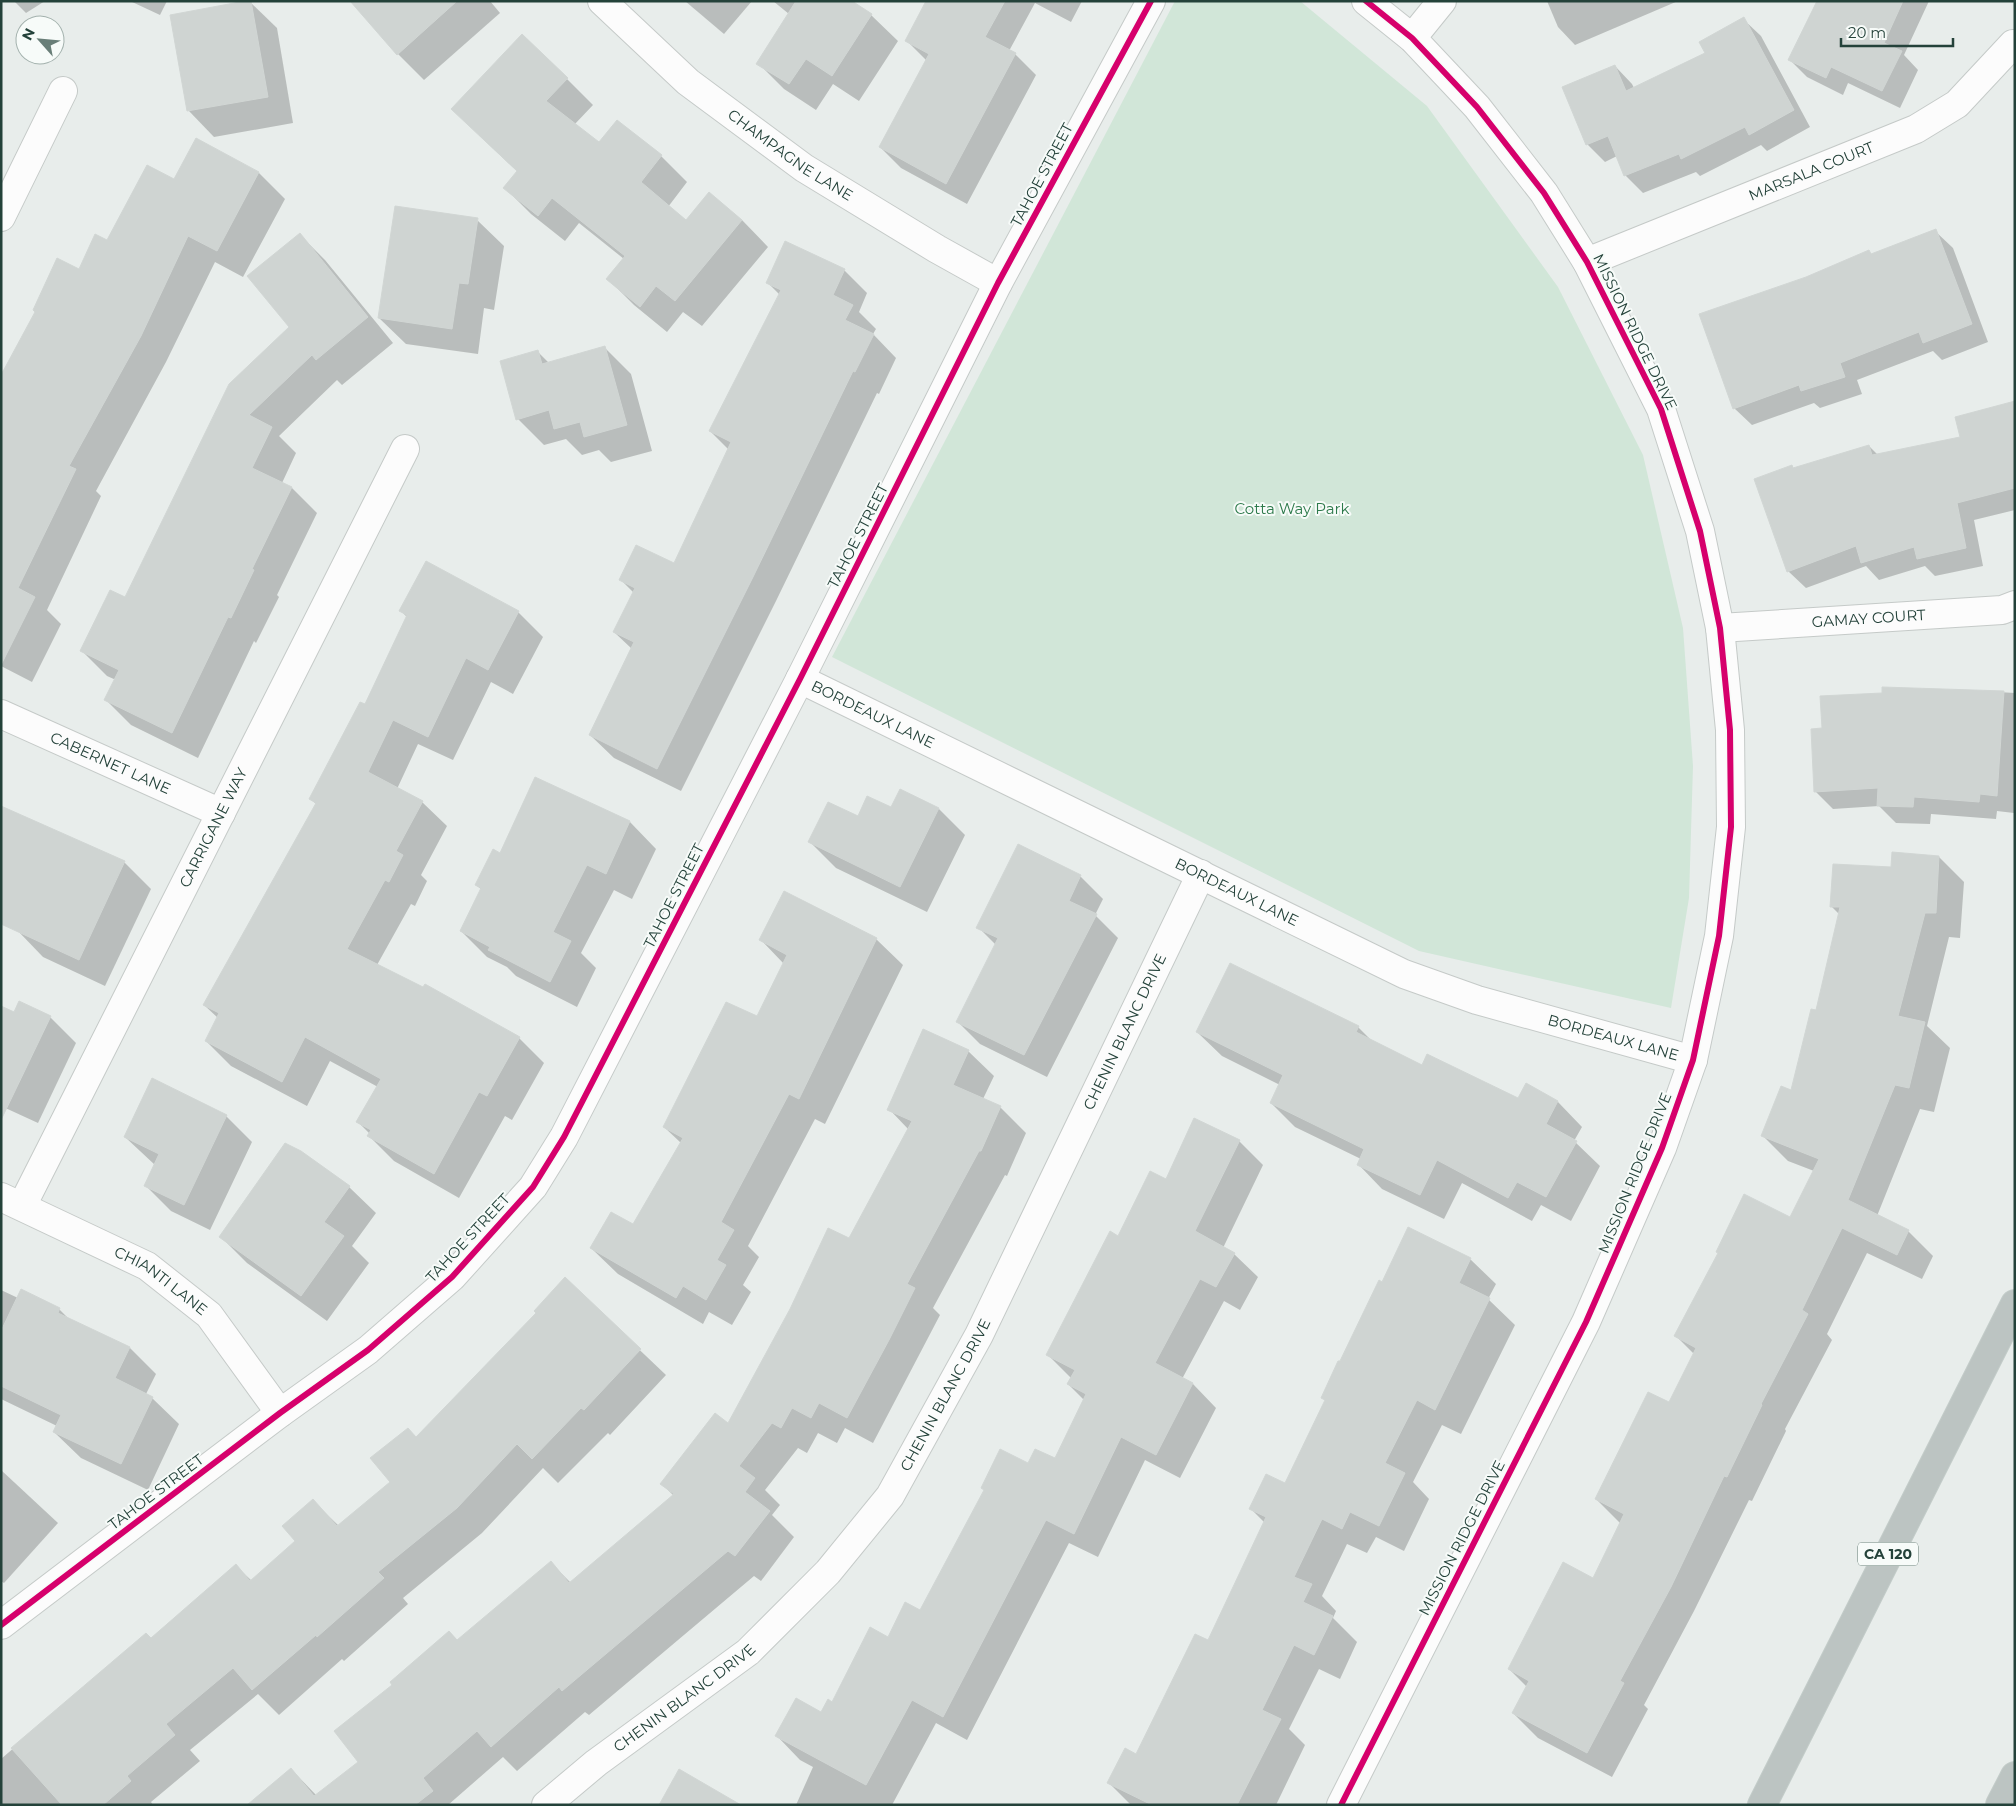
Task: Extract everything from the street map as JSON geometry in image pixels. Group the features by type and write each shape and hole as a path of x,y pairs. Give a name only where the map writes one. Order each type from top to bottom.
{"highway":[{"name":"CA 120","path":"1762,1805 2015,1304"},
{"path":"2000,1805 2015,1776"}],"street":[{"name":"CHAMPAGNE LANE","path":"602,1 688,82 804,168 998,284"},
{"name":"TAHOE STREET","path":"1,1625 280,1413 368,1350 452,1277 533,1187 564,1137 800,679 998,284 1151,1"},
{"name":"MISSION RIDGE DRIVE","path":"1340,1805 1586,1322 1662,1148 1692,1060 1719,936 1731,827 1730,730 1720,628 1700,531 1661,409 1587,262 1544,193 1477,107 1412,38 1366,1"},
{"path":"1412,38 1442,1"},
{"name":"MARSALA COURT","path":"1587,262 1916,129 1957,104 2013,44"},
{"path":"1,217 63,91"},
{"name":"CARRIGANE WAY","path":"12,1202 220,813 405,449"},
{"name":"GAMAY COURT","path":"1720,628 2002,610 2015,606"},
{"name":"BORDEAUX LANE","path":"800,679 1404,974 1477,1000 1692,1060"},
{"name":"CABERNET LANE","path":"1,714 220,813"},
{"name":"CHENIN BLANC DRIVE","path":"546,1805 596,1763 748,1652 828,1572 890,1496 978,1335 1201,874"},
{"name":"CHIANTI LANE","path":"12,1202 147,1266 208,1315 280,1413"}],"green space":[{"name":"Cotta Way Park","path":"1175,1 1300,1 1427,106 1558,287 1643,455 1683,628 1693,766 1689,898 1671,1008 1419,951 832,657"}],"building":[{"path":"251,1 268,97 187,111 170,15"},
{"path":"350,1 457,1 397,55"},
{"path":"796,1 852,1 872,14 832,76 806,59 789,84 756,64"},
{"path":"926,1 1005,1 985,37 1016,53 946,184 879,147 929,54 905,41"},
{"path":"1817,1 1903,1 1884,43 1902,51 1882,91 1831,67 1826,78 1788,60"},
{"path":"1744,17 1794,110 1749,135 1745,127 1681,159 1679,154 1624,176 1608,136 1586,145 1562,87 1615,65 1626,91 1705,53 1699,42"},
{"path":"522,34 568,78 546,101 599,142 617,120 662,155 641,182 686,220 709,192 742,220 675,301 656,286 640,307 606,279 625,256 552,198 538,216 503,188 517,171 451,109"},
{"path":"196,138 259,172 217,251 188,236 141,336 69,466 76,469 18,588 35,597 1,665 1,375 35,312 33,310 57,258 79,269 95,234 107,240 147,165 174,179"},
{"path":"395,206 478,218 468,284 459,283 452,329 378,318"},
{"path":"1936,229 1972,324 1923,343 1919,332 1840,363 1845,377 1801,391 1799,385 1733,409 1699,314 1806,277 1869,250 1871,254"},
{"path":"300,233 368,317 316,360 312,355 249,415 272,427 252,468 292,487 252,569 254,570 231,618 228,617 172,733 104,700 119,670 80,651 110,590 125,597 229,384 289,327 247,276"},
{"path":"785,241 845,269 833,295 853,305 845,320 874,334 855,372 853,371 657,769 589,735 634,642 613,632 635,588 619,580 636,545 674,563 731,442 709,431 781,290 766,283"},
{"path":"605,346 627,425 584,437 580,422 554,429 549,410 516,420 500,361 538,350 542,364"},
{"path":"2015,401 2015,488 1957,503 1966,548 1917,559 1914,547 1861,563 1856,546 1787,572 1754,479 1792,465 1793,468 1869,445 1872,455 1960,437 1955,417"},
{"path":"426,561 519,611 488,670 466,658 428,737 393,720 368,772 423,801 396,851 403,855 389,882 385,880 347,949 423,987 425,984 520,1037 487,1096 479,1092 434,1174 367,1136 371,1130 356,1122 381,1079 305,1037 282,1082 205,1041 219,1013 203,1005 316,803 309,799 360,702 365,704 407,615 399,611"},
{"path":"1882,687 2004,691 1997,796 1980,794 1979,802 1914,797 1913,807 1877,806 1878,788 1814,792 1811,729 1822,728 1820,696 1882,693"},
{"path":"535,777 630,821 606,874 587,865 553,932 571,941 550,982 488,950 490,947 460,931 481,888 475,885 493,849 500,853"},
{"path":"900,789 939,808 900,887 808,842 828,802 858,816 867,796 891,807"},
{"path":"1,806 125,861 79,960 1,924"},
{"path":"1018,844 1081,875 1069,901 1097,914 1024,1055 956,1022 998,938 976,928"},
{"path":"1892,852 1939,856 1936,913 1925,913 1898,1016 1925,1022 1909,1088 1895,1085 1848,1200 1909,1230 1897,1255 1842,1228 1802,1310 1808,1314 1761,1404 1727,1477 1724,1476 1671,1587 1620,1681 1624,1683 1587,1753 1512,1713 1529,1681 1508,1669 1563,1562 1593,1578 1624,1514 1595,1499 1648,1392 1669,1402 1696,1348 1674,1336 1718,1253 1716,1252 1744,1194 1790,1217 1819,1159 1761,1136 1781,1086 1791,1090 1811,1009 1816,1010 1840,907 1830,907 1833,864 1891,867"},
{"path":"784,891 877,938 799,1099 789,1094 721,1222 734,1230 717,1260 726,1265 706,1300 683,1286 676,1298 590,1248 611,1212 633,1224 683,1138 663,1127 726,1002 757,1016 787,955 759,940"},
{"path":"1230,963 1359,1026 1356,1032 1422,1065 1427,1054 1518,1098 1526,1083 1558,1101 1546,1124 1577,1141 1546,1197 1517,1182 1508,1198 1437,1160 1420,1195 1357,1165 1364,1149 1270,1103 1283,1075 1196,1032"},
{"path":"19,1001 51,1016 1,1120 1,1006 14,1012"},
{"path":"923,1029 969,1050 953,1085 1001,1106 981,1151 979,1151 907,1284 915,1288 847,1418 819,1403 811,1418 792,1408 781,1428 772,1423 739,1466 755,1478 745,1492 770,1511 735,1556 728,1551 562,1691 559,1687 491,1747 477,1731 423,1778 433,1791 415,1805 247,1805 291,1768 314,1796 358,1762 334,1731 392,1685 390,1682 449,1631 457,1640 551,1561 569,1583 674,1494 660,1484 715,1413 728,1423 790,1309 828,1228 849,1238 912,1121 887,1110"},
{"path":"152,1078 227,1115 184,1205 144,1186 159,1154 124,1137"},
{"path":"1194,1118 1240,1140 1195,1231 1235,1253 1216,1287 1200,1279 1155,1363 1193,1383 1156,1455 1121,1437 1074,1534 1046,1520 943,1717 912,1700 866,1785 775,1736 796,1698 821,1712 828,1699 832,1702 870,1627 888,1637 905,1602 920,1610 984,1490 981,1488 1000,1449 1028,1463 1035,1449 1055,1458 1086,1394 1067,1384 1075,1370 1046,1355 1110,1231 1118,1236 1150,1171 1166,1179"},
{"path":"285,1143 301,1151 350,1186 324,1222 344,1236 301,1296 219,1237"},
{"path":"1408,1227 1471,1258 1459,1283 1490,1298 1435,1410 1417,1400 1385,1463 1405,1473 1379,1526 1350,1512 1342,1529 1322,1519 1294,1577 1312,1584 1303,1602 1333,1616 1314,1655 1294,1645 1262,1710 1281,1719 1237,1805 1152,1805 1107,1783 1125,1748 1136,1754 1195,1634 1208,1640 1266,1517 1249,1509 1266,1474 1285,1483 1325,1400 1321,1398 1338,1361 1340,1361 1379,1280 1382,1282"},
{"path":"565,1277 641,1349 584,1410 581,1408 532,1459 517,1444 457,1508 378,1572 384,1578 317,1637 316,1635 252,1690 233,1668 166,1724 175,1735 127,1776 131,1781 103,1805 62,1805 11,1748 146,1633 151,1638 236,1564 250,1581 295,1541 282,1526 313,1499 337,1526 390,1482 370,1458 408,1428 416,1437 536,1313 534,1311"},
{"path":"21,1289 60,1308 58,1313 130,1347 115,1378 153,1397 121,1464 53,1432 61,1415 1,1386 1,1331"},
{"path":"679,1769 741,1805 659,1805"}],"cycle path":[{"path":"1,1625 280,1413 368,1350 452,1277 533,1187 564,1137 800,679 998,283 1151,1"},
{"path":"1341,1805 1586,1322 1662,1148 1693,1060 1719,936 1731,827 1730,730 1720,628 1700,531 1661,409 1587,262 1544,193 1477,107 1412,38 1366,1"}]}
